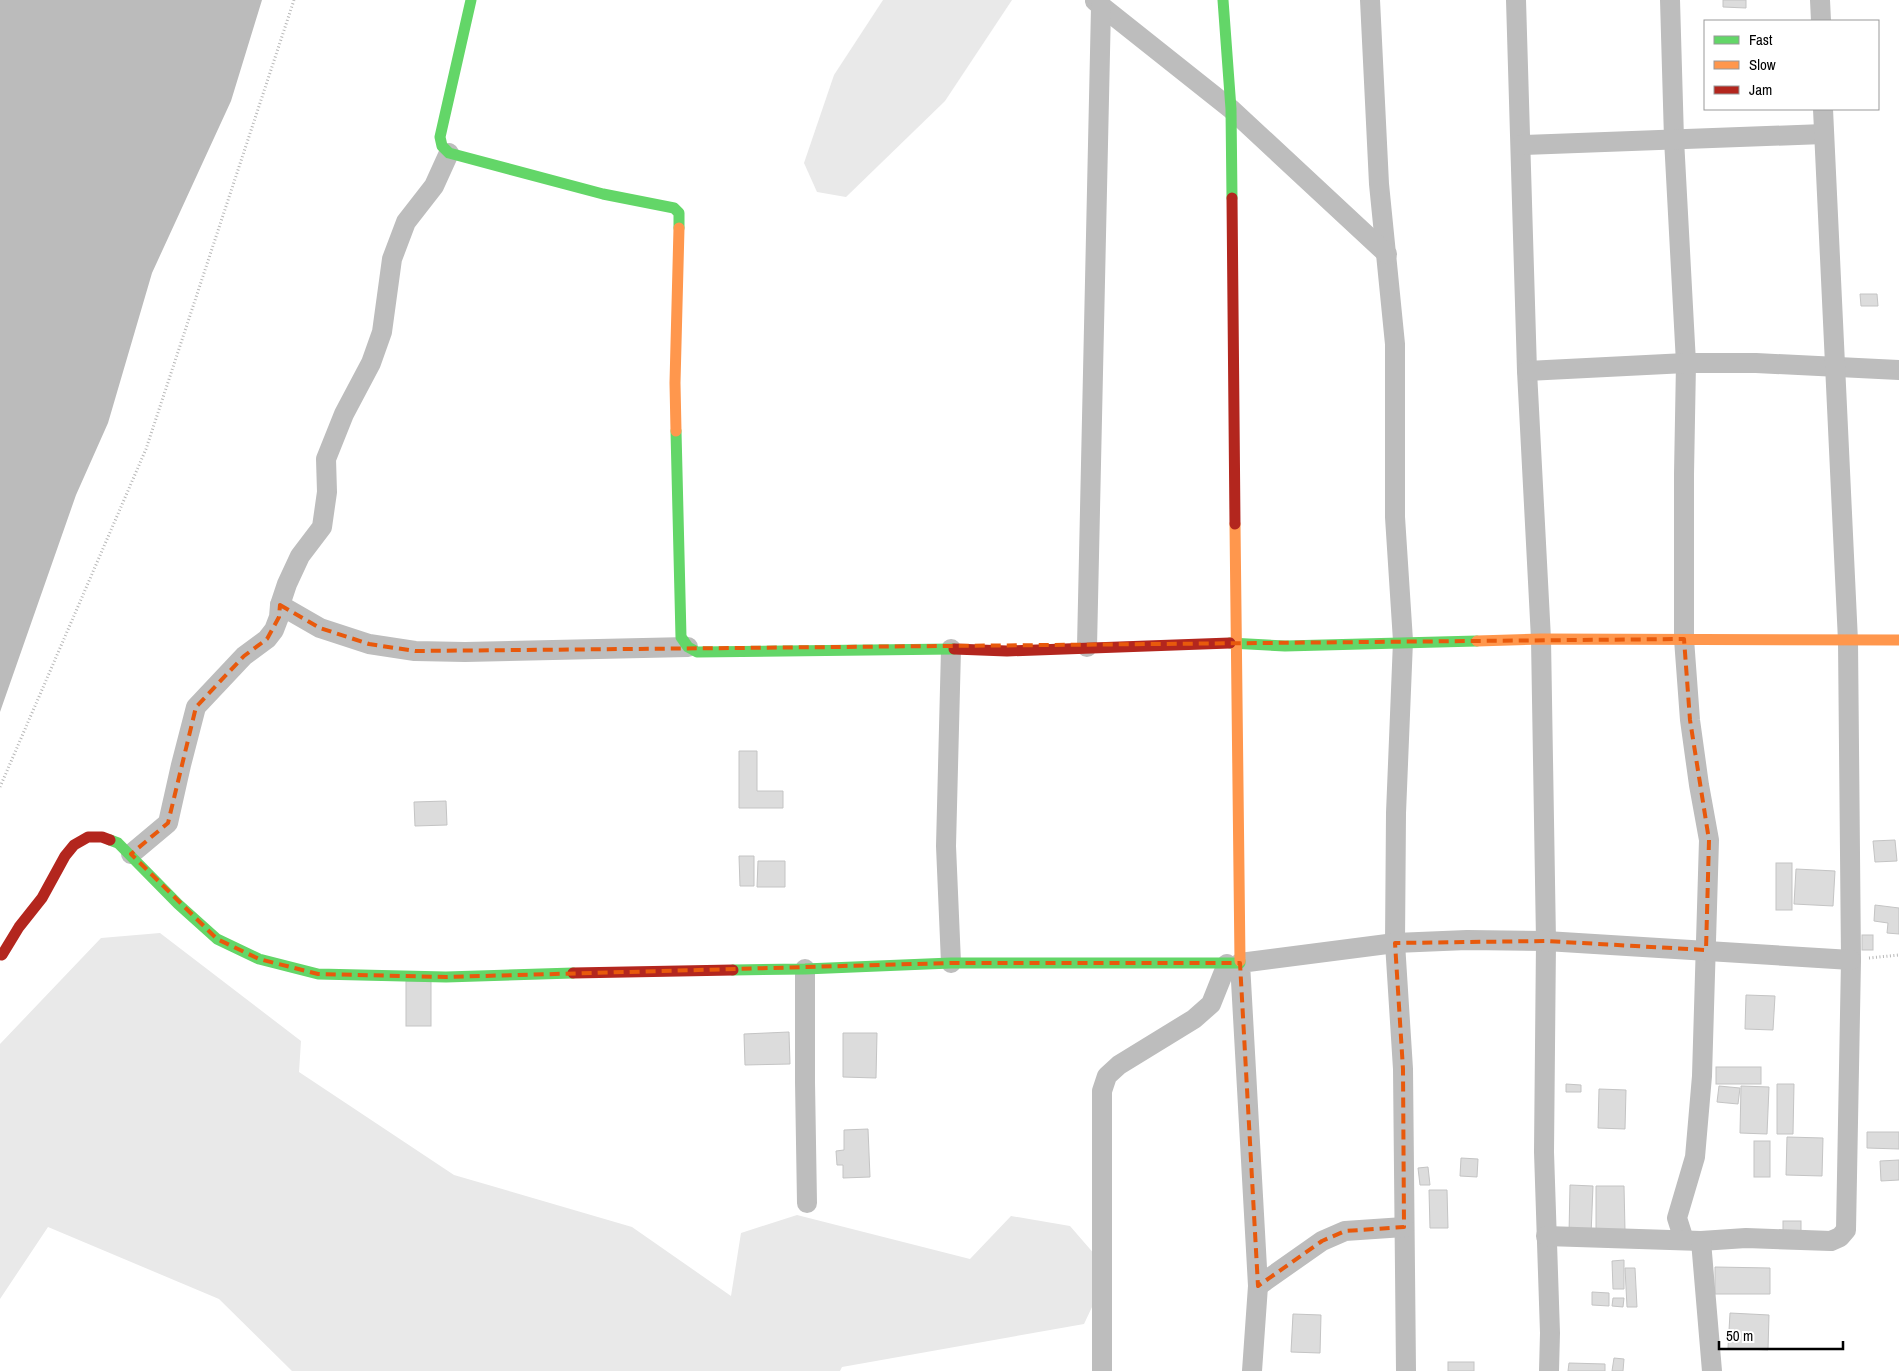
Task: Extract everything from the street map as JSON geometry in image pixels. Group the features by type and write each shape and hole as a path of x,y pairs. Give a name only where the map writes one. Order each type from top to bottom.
{"street":[{"path":"471,0 440,137 442,146 449,153 603,194 674,208 679,213 675,383 681,637 688,647 697,652 1007,650 1237,643 1285,646 1403,641 1541,639 1899,640"},
{"path":"1223,0 1231,109 1237,643 1234,964 1258,1286 1252,1371"},
{"path":"1370,0 1379,184 1395,344 1395,517 1403,641 1396,813 1395,943 1403,1069 1406,1371"},
{"path":"1516,0 1526,371 1541,639 1546,941 1544,1087 1546,1236 1550,1333 1549,1371"},
{"path":"1670,0 1674,138 1686,363 1684,639 1690,720 1709,840 1702,1076 1696,1157 1677,1218 1693,1241 1712,1371"},
{"path":"1820,0 1821,20"},
{"path":"1097,3 1231,109 1387,254"},
{"path":"1087,647 1097,3"},
{"path":"1546,1236 1693,1241 1746,1238 1831,1241 1840,1237 1846,1230 1851,960 1848,641 1823,110"},
{"path":"1521,145 1824,134"},
{"path":"131,854 168,823 196,707 244,656 267,639 274,630 279,617 280,604 286,584 300,556 322,527 327,492 326,459 344,414 371,363 382,332 392,259 406,222 434,186 449,153"},
{"path":"1526,371 1686,363 1756,363 1899,370"},
{"path":"280,604 320,628 369,644 415,651 465,652 688,647"},
{"path":"951,649 946,846 951,963"},
{"path":"2,955 19,927 42,898 65,856 74,845 88,837 102,838 118,843 131,854 178,904 217,939 259,959 318,974 446,977 678,970 805,969 951,963 1234,964 1395,943 1467,940 1546,941 1851,960"},
{"path":"1100,1369 1102,1091 1107,1076 1119,1065 1194,1019 1211,1004 1234,964"},
{"path":"805,969 807,1203"},
{"path":"1258,1286 1322,1241 1345,1231 1404,1227"}],"path":[{"path":"0,786 146,449 294,0"},
{"path":"1851,960 1899,955"}],"highlighted area":[{"path":"280,605 320,628 369,644 415,651 1684,639 1690,720 1709,840 1706,950 1546,941 1395,943 1403,1069 1404,1227 1345,1231 1322,1241 1258,1286 1240,963 951,963 446,977 318,974 259,959 217,939 131,854 168,823 196,707 244,656 267,639 279,617"}],"shaded area":[{"path":"0,0 262,0 231,101 152,273 108,423 76,495 0,712"},
{"path":"883,0 1012,0 945,101 846,197 817,192 804,163 834,75"},
{"path":"160,933 301,1041 299,1072 454,1175 632,1227 731,1296 741,1233 797,1215 970,1259 1011,1216 1070,1226 1109,1271 1084,1324 842,1367 840,1371 292,1371 219,1299 48,1227 0,1299 0,1044 101,938"}],"building":[{"path":"1723,0 1746,0 1746,8 1723,7"},
{"path":"1860,294 1877,294 1878,306 1861,306"},
{"path":"739,751 757,751 757,791 783,791 783,808 739,808"},
{"path":"446,801 447,825 415,826 414,802"},
{"path":"1895,840 1897,861 1875,862 1873,841"},
{"path":"739,856 754,856 754,886 740,886"},
{"path":"758,861 785,861 785,887 757,887"},
{"path":"1776,863 1792,863 1792,910 1776,910"},
{"path":"1796,869 1835,871 1833,906 1794,904"},
{"path":"1875,905 1899,908 1899,934 1887,933 1888,923 1874,921"},
{"path":"1862,935 1873,935 1873,950 1862,950"},
{"path":"406,981 431,981 431,1026 406,1026"},
{"path":"1746,995 1775,996 1773,1030 1745,1029"},
{"path":"789,1032 790,1064 745,1065 744,1034"},
{"path":"843,1033 877,1033 876,1078 843,1077"},
{"path":"1716,1067 1761,1067 1761,1084 1716,1084"},
{"path":"1566,1084 1581,1085 1581,1092 1566,1092"},
{"path":"1777,1084 1794,1084 1793,1134 1777,1134"},
{"path":"1719,1086 1740,1088 1738,1104 1717,1102"},
{"path":"1741,1086 1769,1087 1767,1134 1740,1133"},
{"path":"1599,1089 1626,1090 1625,1129 1598,1128"},
{"path":"868,1129 870,1177 843,1178 843,1165 837,1165 836,1151 844,1150 844,1130"},
{"path":"1867,1132 1899,1132 1899,1149 1867,1148"},
{"path":"1787,1137 1823,1138 1822,1176 1786,1175"},
{"path":"1754,1141 1770,1141 1770,1177 1754,1177"},
{"path":"1461,1158 1478,1159 1477,1177 1460,1176"},
{"path":"1899,1160 1899,1180 1881,1181 1880,1161"},
{"path":"1428,1167 1430,1185 1420,1185 1418,1168"},
{"path":"1570,1185 1593,1186 1591,1235 1569,1234"},
{"path":"1596,1186 1624,1186 1625,1231 1596,1232"},
{"path":"1429,1190 1447,1190 1448,1228 1430,1228"},
{"path":"1783,1221 1801,1221 1801,1235 1783,1235"},
{"path":"1624,1260 1624,1289 1613,1289 1612,1261"},
{"path":"1715,1267 1770,1268 1770,1294 1715,1294"},
{"path":"1625,1268 1635,1268 1637,1307 1627,1307"},
{"path":"1592,1292 1609,1293 1609,1306 1592,1305"},
{"path":"1613,1298 1624,1298 1623,1307 1612,1306"},
{"path":"1730,1313 1769,1315 1768,1350 1728,1348"},
{"path":"1293,1314 1321,1315 1320,1353 1291,1352"},
{"path":"1614,1358 1624,1359 1623,1371 1612,1371"},
{"path":"1448,1362 1474,1362 1474,1371 1448,1371"},
{"path":"1569,1363 1605,1364 1605,1371 1568,1371"}],"traffic: fast":[{"path":"471,0 440,137 442,146 449,153 603,194 674,208 679,213 679,228"},
{"path":"1223,0 1231,109 1232,198"},
{"path":"676,431 681,637 688,647 697,652 954,649"},
{"path":"1230,643 1285,646 1477,641"},
{"path":"110,840 118,843 178,904 217,939 259,959 318,974 446,977 573,973"},
{"path":"733,970 951,963 1240,963 1240,961"}],"traffic: slow":[{"path":"676,431 675,383 679,228"},
{"path":"1235,524 1240,961"},
{"path":"1477,641 1541,639 1899,640"}],"traffic: jam":[{"path":"1232,198 1235,524"},
{"path":"954,649 1007,651 1230,643"},
{"path":"2,955 19,927 42,898 65,856 74,845 88,837 102,837 110,840"},
{"path":"573,973 733,970"}]}
